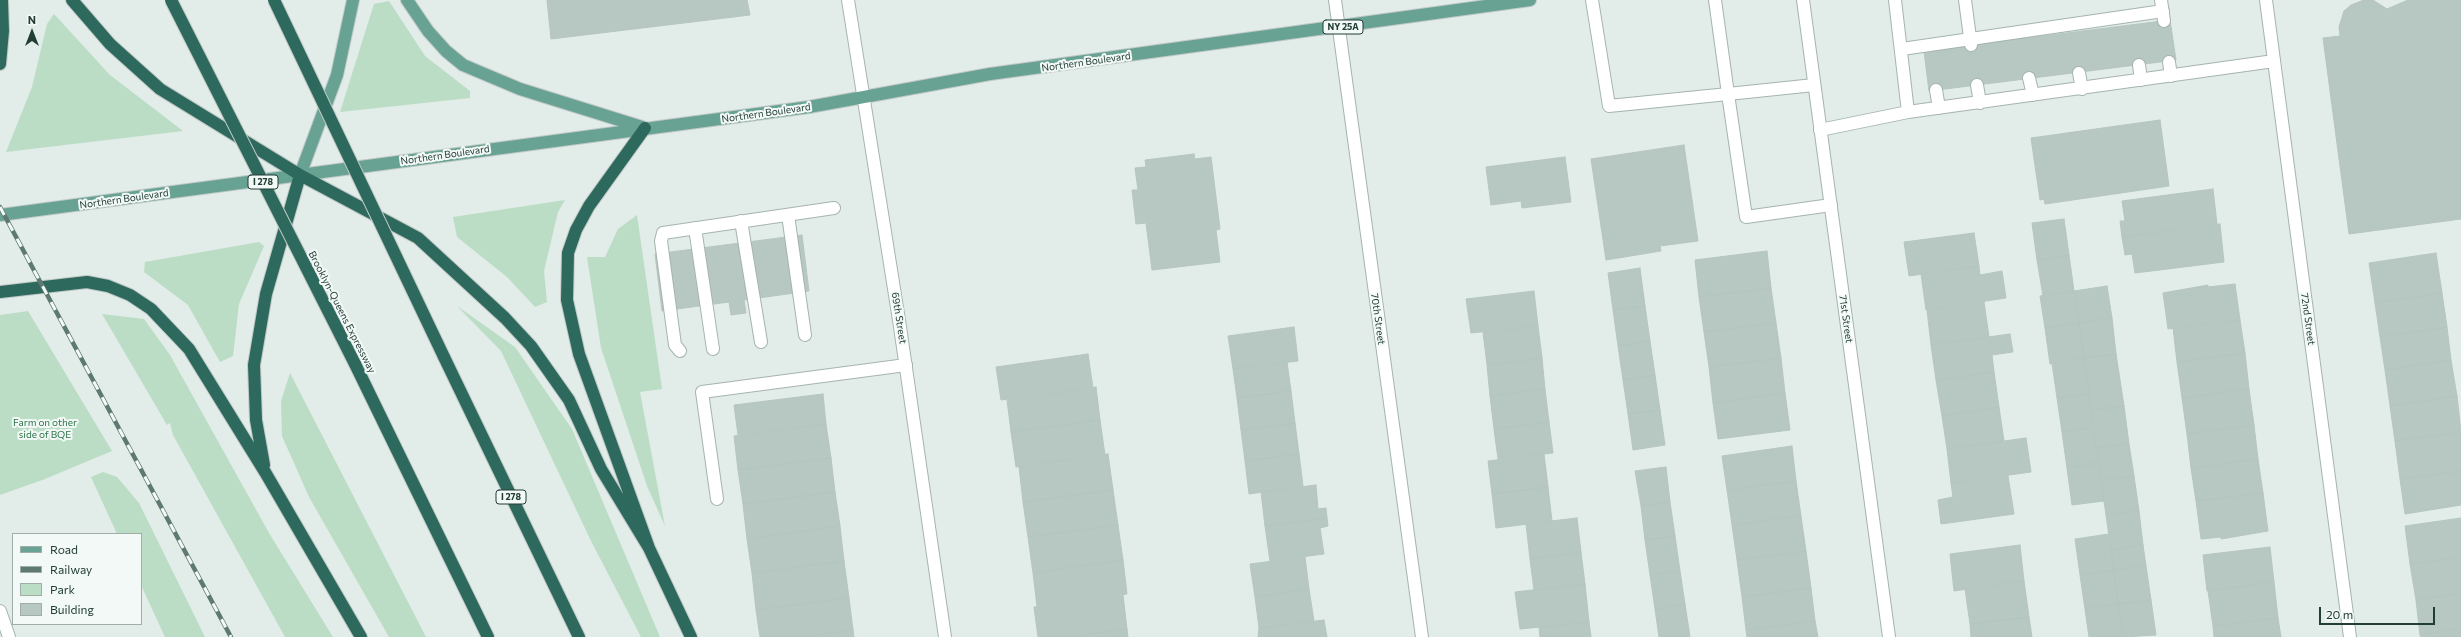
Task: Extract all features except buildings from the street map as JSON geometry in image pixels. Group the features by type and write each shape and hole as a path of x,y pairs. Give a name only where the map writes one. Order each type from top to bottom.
{"highway":[{"path":"0,64 3,31 2,0"},
{"path":"72,0 110,44 160,89 300,175 418,238 505,318 531,346 570,400 601,469 649,548"},
{"name":"Brooklyn-Queens Expressway","path":"171,0 354,364 488,637"},
{"name":"I 278","path":"274,0 579,637"},
{"path":"645,128 588,206 576,230 568,253 566,277 567,300 579,354 649,548 690,637"},
{"path":"265,472 256,420 254,365 266,294 300,175"},
{"path":"0,292 87,282 108,286 130,295 151,309 189,349 265,472 361,637"}],"main road":[{"path":"300,175 337,75 353,0"},
{"path":"407,0 428,31 446,51 463,65 520,89 645,128"},
{"name":"Northern Boulevard","path":"0,215 809,107 990,74 1338,28 1530,0"}],"street":[{"name":"69th Street","path":"848,0 862,98 906,365 945,637"},
{"name":"70th Street","path":"1335,0 1422,637"},
{"path":"1592,0 1609,106 1814,85"},
{"path":"1715,0 1746,217 1831,205"},
{"name":"71st Street","path":"1803,0 1889,637"},
{"path":"1895,0 1902,49 1908,112"},
{"path":"1965,0 1971,41"},
{"name":"72nd Street","path":"2266,0 2350,637"},
{"path":"1902,49 1931,47 2133,20 2163,11"},
{"path":"1820,130 1908,112 2082,89 2274,61"},
{"path":"2169,62 2171,76"},
{"path":"2139,65 2141,80"},
{"path":"2079,72 2082,89"},
{"path":"2029,78 2033,95"},
{"path":"1977,85 1980,103"},
{"path":"1936,90 1939,108"},
{"path":"680,351 675,345 662,241 663,233 834,208"},
{"path":"788,215 805,335"},
{"path":"741,221 761,342"},
{"path":"695,228 713,349"},
{"path":"717,499 702,392 906,365"},
{"path":"0,611 9,637"}],"green space":[{"path":"389,1 425,56 470,91 470,98 340,112 374,4"},
{"path":"54,14 110,75 183,131 6,152 32,87 47,24"},
{"path":"565,200 558,212 544,271 547,302 535,307 507,277 457,237 453,217"},
{"path":"637,215 662,389 640,392 665,526 647,486 601,348 587,257 605,257 618,229"},
{"path":"259,242 264,246 239,304 233,356 220,362 188,305 144,272 145,262"},
{"path":"457,306 515,347 572,429 660,637 641,637 591,541 501,351"},
{"name":"Farm on other side of BQE","path":"28,311 112,451 45,479 0,495 0,315"},
{"path":"102,314 144,319 170,355 269,533 333,637 285,637 173,435 170,423 167,425"},
{"path":"290,373 426,637 389,637 309,497 282,436 281,401"},
{"path":"103,472 117,477 139,503 205,637 165,637 142,587 142,533 117,533 91,477"}],"railway":[{"path":"0,207 231,637"}]}
